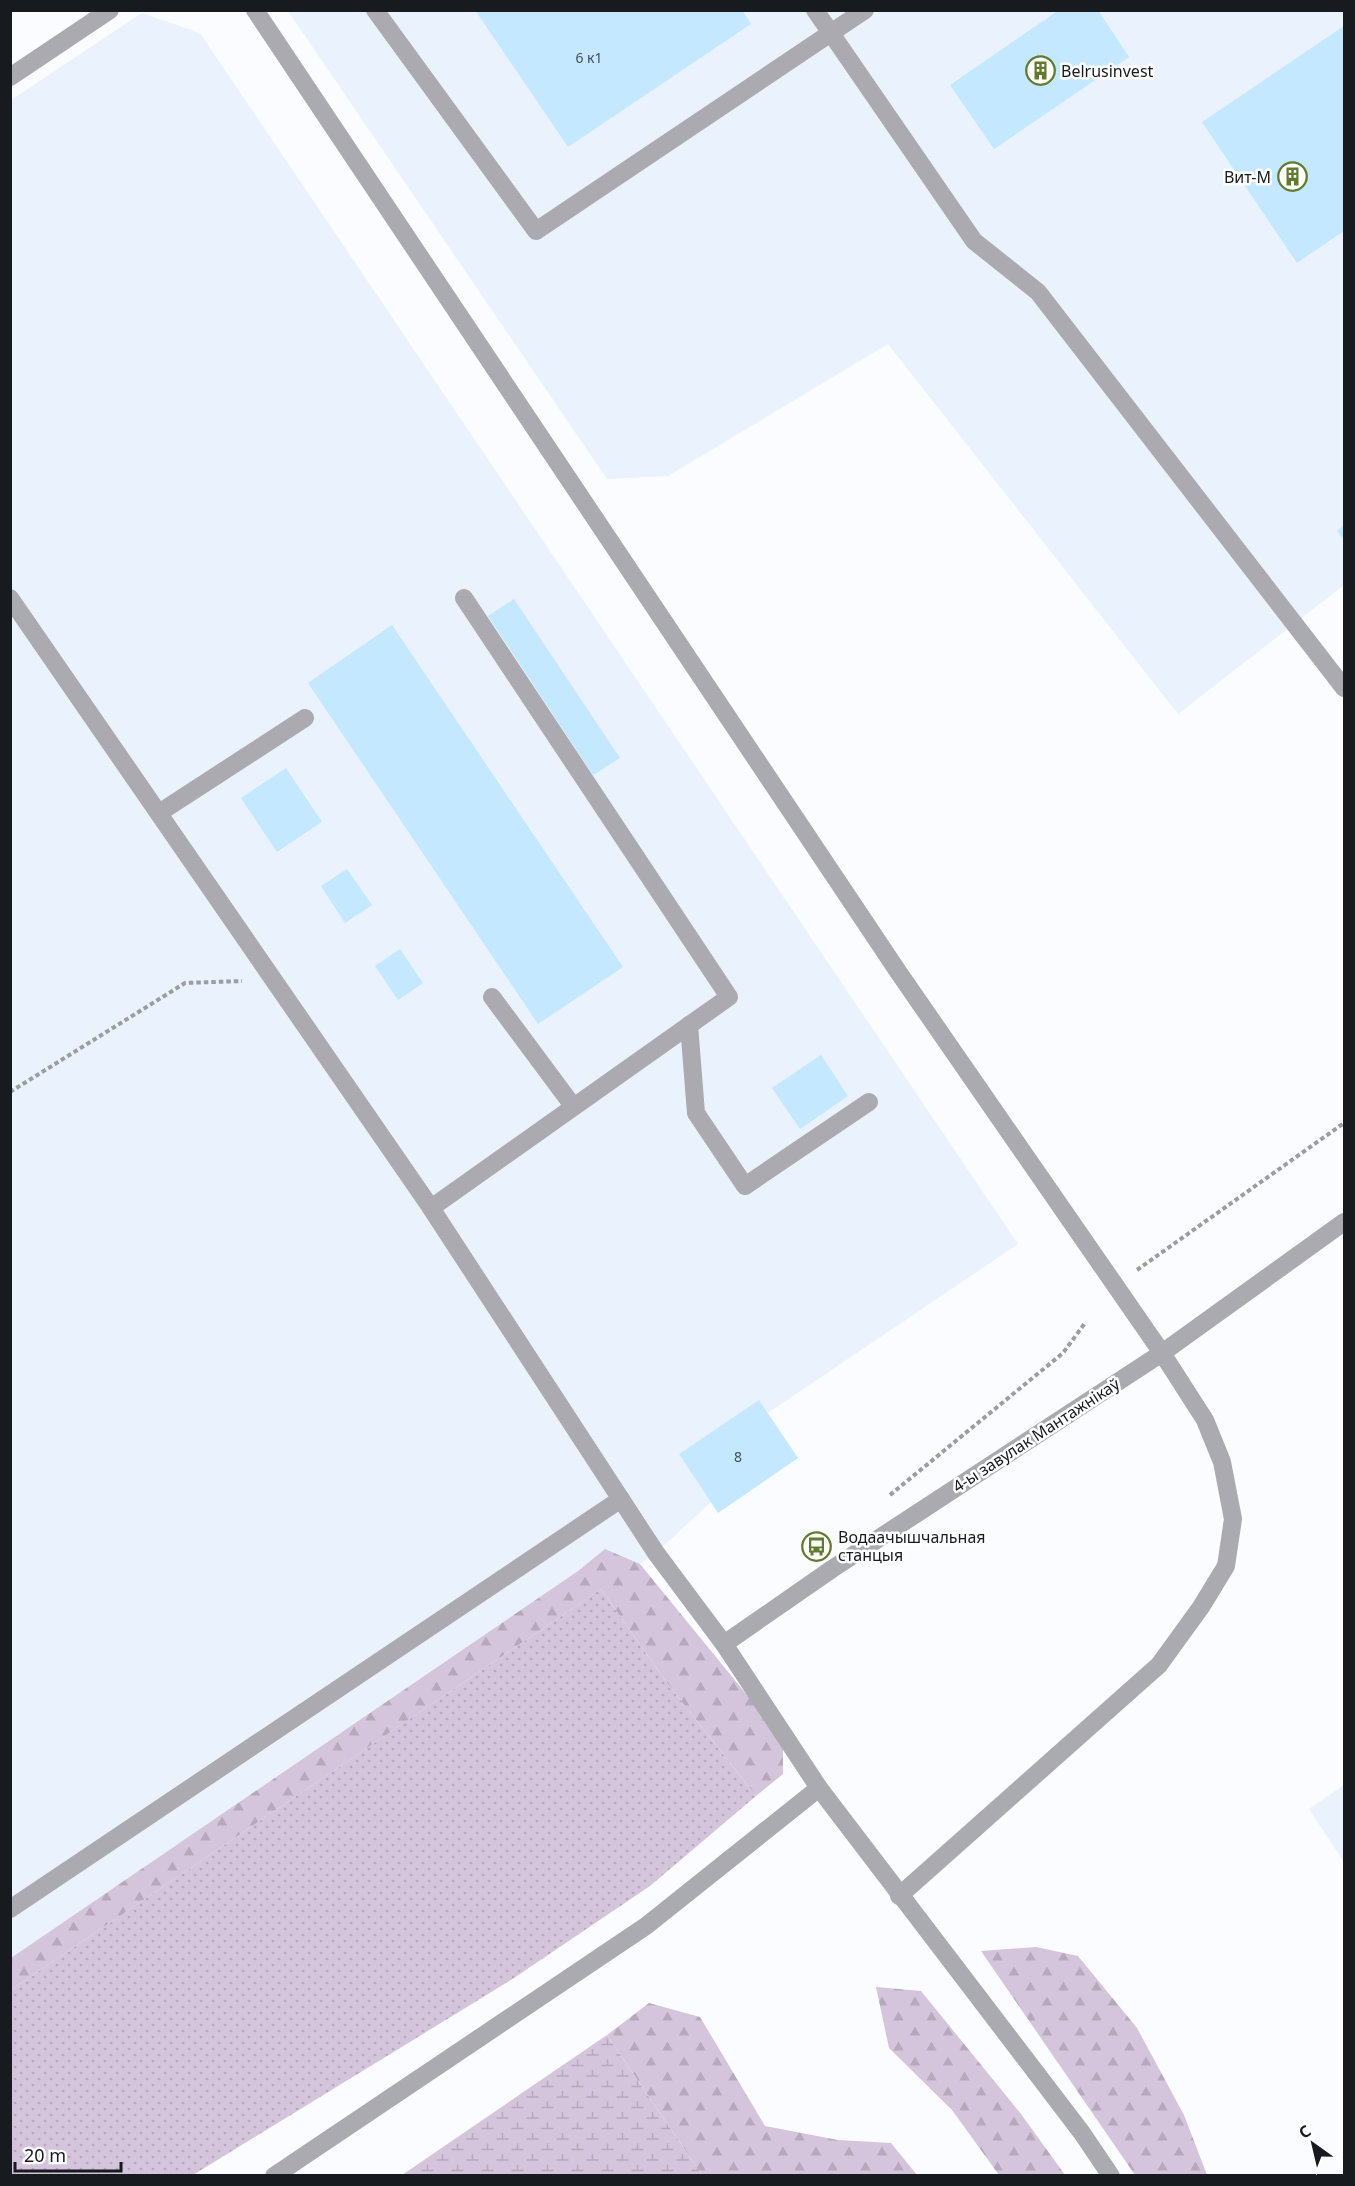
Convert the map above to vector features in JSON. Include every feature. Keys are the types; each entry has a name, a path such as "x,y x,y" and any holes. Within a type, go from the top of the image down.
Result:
{"street":[{"path":"10,76 110,10"},
{"path":"255,10 899,973 1162,1353 1205,1420 1222,1462 1233,1519 1226,1566 1202,1607 1159,1665 899,1896"},
{"path":"375,10 536,231 865,10"},
{"path":"815,10 974,241 1038,292 1344,688"},
{"path":"10,598 431,1208 656,1553 724,1644 819,1788 899,1896 1082,2133 1111,2175"},
{"path":"431,1208 729,997 464,598"},
{"path":"159,813 305,718"},
{"path":"492,997 573,1106"},
{"path":"689,1024 696,1113 745,1186 869,1102"},
{"name":"4-ы завулак Мантажнікаў","path":"724,1644 832,1569 1162,1353 1344,1222"},
{"path":"10,1909 621,1499"},
{"path":"274,2175 646,1926 819,1788"}],"path":[{"path":"10,1092 185,983 276,981"},
{"path":"1127,1276 1344,1123"},
{"path":"889,1496 1063,1353 1085,1323"}],"shaded area":[{"path":"288,11 1344,11 1344,585 1178,714 888,344 668,476 607,479"},
{"path":"142,13 200,33 1018,1244 768,1413 759,1400 679,1454 711,1502 656,1553 11,1990 11,100"},
{"path":"1344,1785 1344,1862 1309,1809"}],"green space":[{"path":"605,1549 640,1564 783,1739 783,1774 756,1796 664,1679 601,1589 11,1990 11,1958 578,1571"},
{"path":"601,1589 664,1679 756,1796 650,1886 511,1980 193,2175 11,2176 11,1990"},
{"path":"1036,1947 1078,1956 1137,2028 1184,2115 1207,2175 1135,2175 981,1951"},
{"path":"876,1987 921,1991 1021,2114 1065,2175 999,2175 952,2110 889,2048"},
{"path":"649,2003 700,2017 765,2126 838,2140 891,2143 917,2175 702,2175 607,2035"},
{"path":"607,2035 702,2175 402,2175"}],"building":[{"path":"475,10 742,10 751,24 568,147"},
{"name":"Belrusinvest","path":"1059,10 1098,10 1129,57 994,149 950,85"},
{"name":"Вит-М","path":"1344,26 1344,231 1297,263 1202,122"},
{"path":"1344,525 1344,540 1337,531"},
{"path":"514,599 620,758 593,775 488,616"},
{"path":"392,625 623,967 538,1024 308,683"},
{"path":"286,768 322,822 277,852 241,798"},
{"path":"347,869 372,905 345,923 321,886"},
{"path":"400,949 423,983 398,1000 375,966"},
{"path":"821,1055 848,1096 800,1129 772,1088"},
{"path":"759,1400 798,1458 718,1513 679,1454"}],"place":[{"name":"Belrusinvest","path":"1040,71"},
{"name":"Вит-М","path":"1292,177"},
{"name":"Водаачышчальная станцыя","path":"817,1546"}]}
